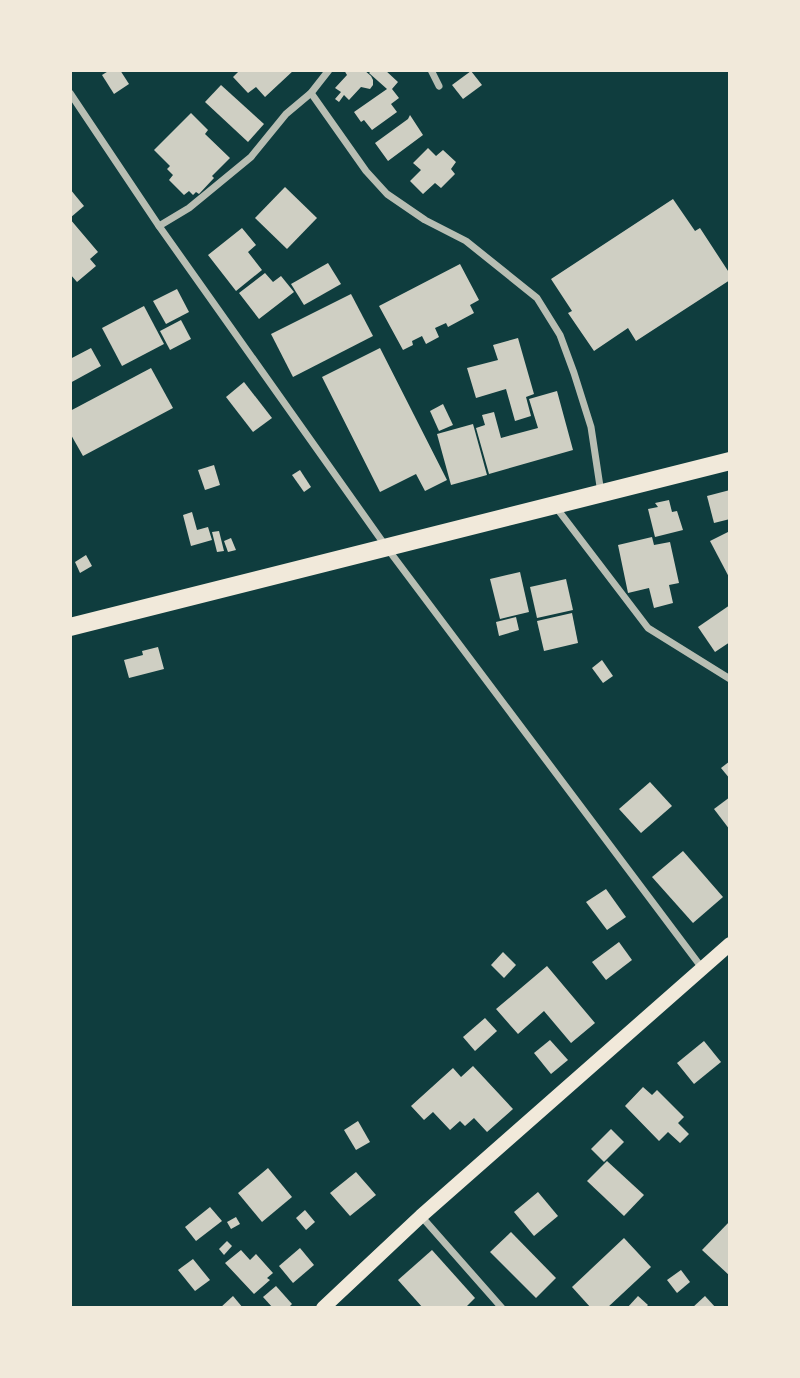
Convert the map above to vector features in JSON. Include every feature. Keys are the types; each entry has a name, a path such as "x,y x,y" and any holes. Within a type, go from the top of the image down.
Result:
{"main road":[{"path":"70,627 730,461"},
{"path":"323,1308 421,1216 730,944"}],"street":[{"path":"159,226 189,208 251,157 286,114 311,93 329,70"},
{"path":"430,70 439,86"},
{"path":"70,93 159,226 387,548 703,968"},
{"path":"311,93 366,171 387,194 425,220 466,241 537,298 560,335 575,373 591,427 602,494"},
{"path":"555,506 648,628 730,679"},
{"path":"421,1216 502,1308"}],"building":[{"path":"110,70 120,70 129,84 114,94 102,75"},
{"path":"240,70 294,70 265,97 256,87 248,93 233,77"},
{"path":"344,70 364,70 371,76 373,85 370,89 361,87 349,100 344,95 339,102 335,99 341,92 335,88 347,75"},
{"path":"372,70 385,70 398,82 392,89 399,98 391,104 397,112 372,130 364,120 361,122 354,112 387,89 369,73"},
{"path":"471,71 482,85 463,99 452,85"},
{"path":"221,85 264,124 248,142 205,102"},
{"path":"191,113 208,130 205,134 230,158 199,194 196,192 193,195 189,191 184,195 169,180 173,175 167,169 170,166 154,150"},
{"path":"410,115 423,135 388,161 375,143"},
{"path":"428,148 436,156 443,150 456,162 451,169 455,174 441,188 435,183 423,194 410,181 421,170 413,163"},
{"path":"285,187 317,218 287,249 255,218"},
{"path":"70,189 84,206 70,218"},
{"path":"673,199 695,231 700,228 730,274 730,280 636,341 628,328 594,351 568,313 572,311 551,279"},
{"path":"70,219 98,252 90,259 96,266 77,282 70,274"},
{"path":"242,228 256,245 248,252 262,270 236,291 208,255"},
{"path":"328,263 341,284 304,305 291,284"},
{"path":"460,264 479,300 470,305 474,313 448,327 446,323 435,328 439,337 426,344 422,336 403,350 379,306"},
{"path":"265,273 273,282 281,276 294,292 259,319 239,293"},
{"path":"177,289 189,312 166,324 153,301"},
{"path":"351,294 373,336 293,377 271,334"},
{"path":"144,306 164,344 122,366 102,328"},
{"path":"181,320 191,339 170,350 160,331"},
{"path":"518,338 534,394 526,397 531,416 515,421 506,389 476,398 467,368 498,360 493,345"},
{"path":"91,348 101,366 70,383 70,359"},
{"path":"380,348 447,480 425,491 416,474 380,492 322,377"},
{"path":"151,368 173,408 83,456 70,433 70,411"},
{"path":"244,382 272,418 253,432 226,397"},
{"path":"557,391 573,450 489,474 476,428 485,425 482,415 494,412 501,438 538,428 529,399"},
{"path":"443,404 453,425 439,431 430,411"},
{"path":"473,424 487,475 451,485 437,434"},
{"path":"214,465 220,485 205,490 198,470"},
{"path":"300,470 311,487 304,492 292,475"},
{"path":"730,490 730,519 714,523 707,496"},
{"path":"669,500 672,512 677,511 683,530 655,537 648,509 658,507 655,503"},
{"path":"192,512 197,530 208,527 212,540 191,546 183,515"},
{"path":"219,531 224,551 217,552 212,532"},
{"path":"730,531 730,579 710,541"},
{"path":"652,537 654,545 670,542 679,583 669,585 673,603 654,608 649,588 628,593 618,545"},
{"path":"231,538 236,550 228,552 224,541"},
{"path":"86,555 92,566 80,573 75,562"},
{"path":"520,572 529,612 500,619 490,579"},
{"path":"566,579 573,610 537,618 530,587"},
{"path":"730,605 730,642 715,652 698,627"},
{"path":"572,613 578,643 544,651 537,621"},
{"path":"516,617 519,630 499,636 496,622"},
{"path":"158,647 164,669 129,678 124,660 143,655 142,651"},
{"path":"602,660 613,676 603,683 592,668"},
{"path":"730,761 730,779 721,768"},
{"path":"650,782 672,806 641,833 619,809"},
{"path":"730,797 730,830 714,809"},
{"path":"683,851 723,897 693,923 652,877"},
{"path":"606,889 626,917 607,930 586,902"},
{"path":"619,942 632,960 606,980 592,962"},
{"path":"503,952 516,965 504,978 491,965"},
{"path":"547,966 595,1023 571,1043 544,1011 518,1034 496,1009"},
{"path":"485,1018 497,1031 475,1051 463,1037"},
{"path":"550,1040 568,1060 551,1074 534,1053"},
{"path":"704,1041 721,1062 694,1084 677,1063"},
{"path":"473,1066 513,1109 487,1132 474,1118 465,1126 460,1121 450,1130 433,1112 424,1120 411,1106 453,1068 461,1077"},
{"path":"643,1087 652,1095 657,1090 684,1117 678,1123 689,1134 680,1143 668,1132 659,1141 625,1106"},
{"path":"358,1121 370,1142 356,1150 344,1130"},
{"path":"611,1129 624,1142 604,1162 591,1149"},
{"path":"607,1161 644,1195 624,1216 587,1181"},
{"path":"268,1168 292,1197 262,1222 238,1193"},
{"path":"356,1172 376,1195 350,1216 330,1193"},
{"path":"538,1192 558,1216 534,1236 514,1212"},
{"path":"210,1207 222,1221 196,1241 185,1227"},
{"path":"305,1210 315,1222 306,1230 296,1218"},
{"path":"236,1217 240,1224 231,1229 227,1222"},
{"path":"730,1221 730,1276 702,1250"},
{"path":"511,1232 556,1278 536,1298 490,1252"},
{"path":"624,1238 651,1267 607,1308 591,1308 572,1287"},
{"path":"227,1241 232,1246 224,1255 219,1249"},
{"path":"300,1248 314,1265 293,1283 279,1266"},
{"path":"241,1250 250,1260 256,1254 273,1273 267,1278 270,1280 254,1294 225,1263"},
{"path":"432,1250 475,1298 465,1308 423,1308 398,1280"},
{"path":"193,1259 210,1280 195,1291 178,1270"},
{"path":"681,1270 690,1282 677,1293 667,1280"},
{"path":"276,1286 292,1304 288,1308 273,1308 263,1297"},
{"path":"233,1296 243,1308 220,1308"},
{"path":"638,1296 648,1305 645,1308 627,1308"},
{"path":"705,1296 716,1308 692,1308"}]}
